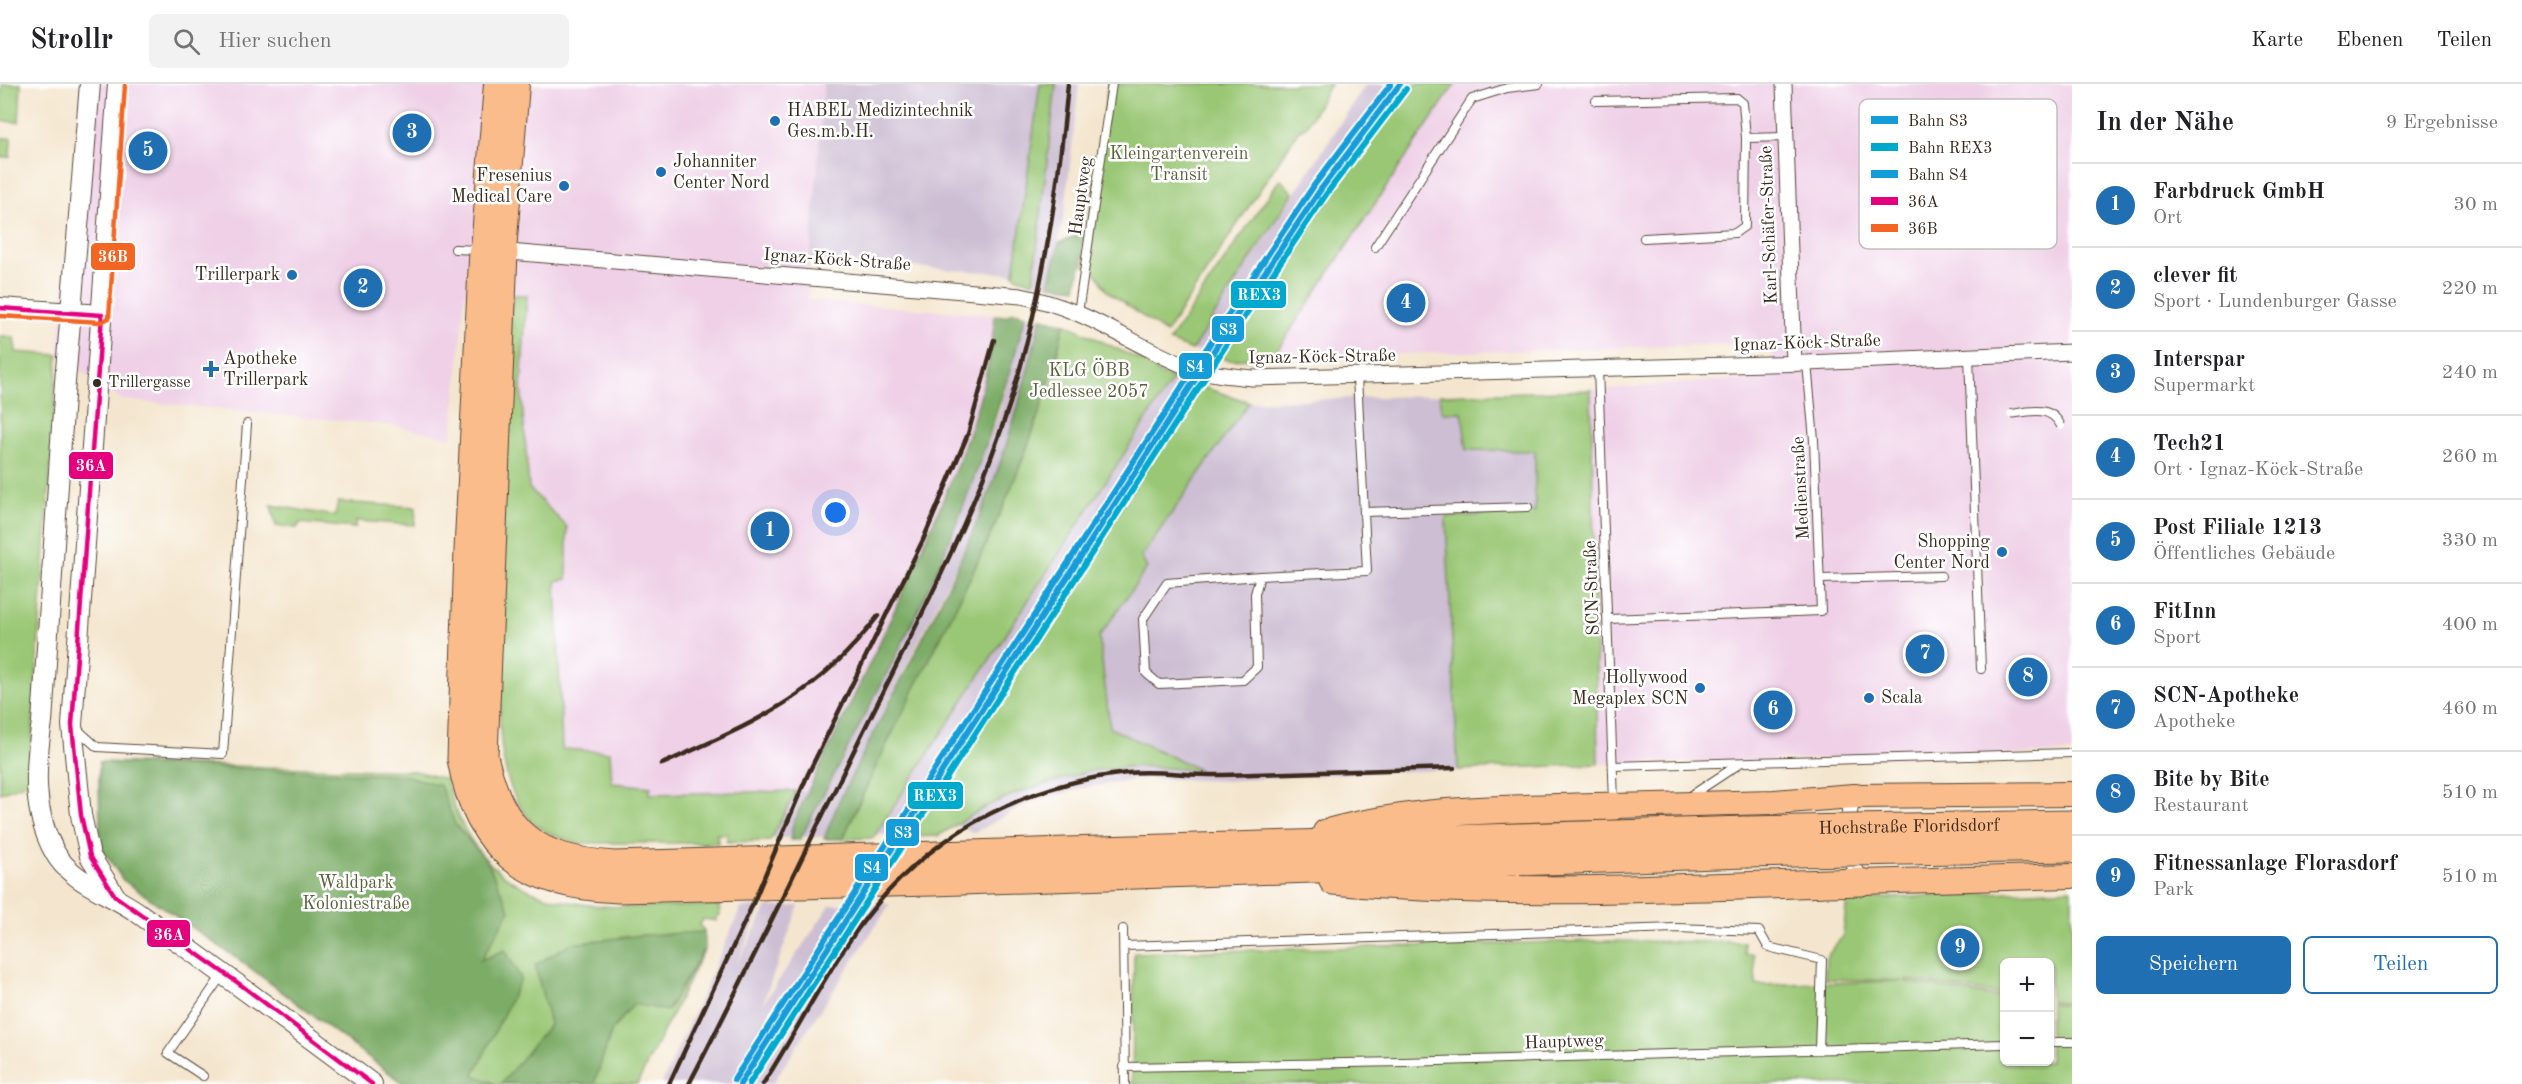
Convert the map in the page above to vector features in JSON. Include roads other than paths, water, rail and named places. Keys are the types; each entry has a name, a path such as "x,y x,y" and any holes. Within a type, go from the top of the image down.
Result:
{"highway":[{"path":"493,251 467,561 461,759 466,791 479,820 499,847 525,867 555,882 586,888 618,889 944,881 1274,857 1745,842"},
{"path":"1274,857 1347,827 1404,817 1464,811 1614,806"},
{"name":"Hochstraße Floridsdorf","path":"1745,842 2072,824"},
{"name":"Hochstraße Floridsdorf","path":"1745,842 2072,848"},
{"path":"1274,857 1332,881 1461,890 1524,891 1861,882"}],"main road":[{"path":"493,251 496,84"},
{"path":"493,251 517,84"},
{"path":"1614,806 1854,796 2072,794"},
{"path":"1861,882 2072,876"}],"street":[{"path":"90,84 42,723 35,762 41,821 55,853 78,880 115,896 372,1084"},
{"path":"115,896 90,856 81,815 72,725 118,84"},
{"name":"Karl-Schäfer-Straße","path":"1784,84 1785,137 1801,364"},
{"name":"Ignaz-Köck-Straße","path":"493,251 989,292 1053,302 1187,366 1220,375 1275,379 1801,364 1969,354 2072,352"},
{"path":"0,308 102,315"},
{"path":"1854,796 1849,809 1853,867 1861,882"}],"lane":[{"name":"Hauptweg","path":"1078,313 1112,84"},
{"path":"1375,247 1472,99 1507,88 1539,84"},
{"path":"1596,101 1737,98 1743,103 1746,138 1745,226 1735,233 1644,238"},
{"path":"1746,138 1785,137"},
{"path":"455,249 493,251"},
{"path":"1969,354 1981,669"},
{"name":"Medienstraße","path":"1608,619 1821,610 1821,579 1801,364"},
{"name":"SCN-Straße","path":"1598,369 1614,806"},
{"path":"1260,576 1255,594 1257,667 1243,680 1159,684 1146,673 1143,619 1167,583 1260,576 1367,571 1357,377"},
{"path":"2011,414 2048,411 2057,417 2061,426"},
{"path":"72,725 97,747 223,754 247,424"},
{"path":"1364,512 1528,507"},
{"path":"1821,579 1941,576"},
{"path":"1612,766 2072,753"},
{"path":"1678,804 1740,764"},
{"path":"1124,946 1676,928 1759,932 1768,946 1822,960 1819,1050"},
{"path":"1123,929 1125,1084"},
{"path":"203,1076 168,1053 223,973"},
{"path":"2054,1042 2072,1042"},
{"name":"Hauptweg","path":"1124,1067 2000,1044"}],"railway":[{"path":"689,1084 923,612 961,530 995,446 1021,364 1040,285 1054,205 1068,84"},
{"path":"669,1084 751,908 808,774 923,540 968,434 994,340"},
{"path":"662,764 754,721 807,688 855,644 878,616"},
{"path":"763,1084 831,969 877,904 929,853 958,832 989,814 1056,787 1091,778 1127,773 1223,775 1454,768"}],"rail line":[{"name":"S4","path":"734,1080 1247,286 1315,184 1391,84"},
{"name":"S3","path":"740,1084 1253,290 1321,189 1400,84"},
{"name":"REX3","path":"749,1084 1259,294 1327,193 1406,89"}],"place":[{"name":"HABEL Medizintechnik Ges.m.b.H.","path":"775,121"},
{"name":"Interspar","path":"412,133"},
{"name":"Post Filiale 1213","path":"148,151"},
{"name":"Johanniter Center Nord","path":"661,172"},
{"name":"Fresenius Medical Care","path":"564,186"},
{"name":"Trillerpark","path":"292,275"},
{"name":"clever fit","path":"363,288"},
{"name":"Tech21","path":"1406,303"},
{"name":"Apotheke Trillerpark","path":"211,369"},
{"name":"Trillergasse","path":"97,383"},
{"name":"Farbdruck GmbH","path":"770,531"},
{"name":"Shopping Center Nord","path":"2002,552"},
{"name":"SCN-Apotheke","path":"1925,654"},
{"name":"Bite by Bite","path":"2028,677"},
{"name":"Hollywood Megaplex SCN","path":"1700,688"},
{"name":"Scala","path":"1869,698"},
{"name":"FitInn","path":"1773,710"},
{"name":"Fitnessanlage Florasdorf","path":"1960,948"}],"park label":[{"name":"Kleingartenverein Transit","path":"1179,164"},
{"name":"KLG ÖBB Jedlessee 2057","path":"1089,381"},
{"name":"Waldpark Koloniestraße","path":"356,893"}]}
